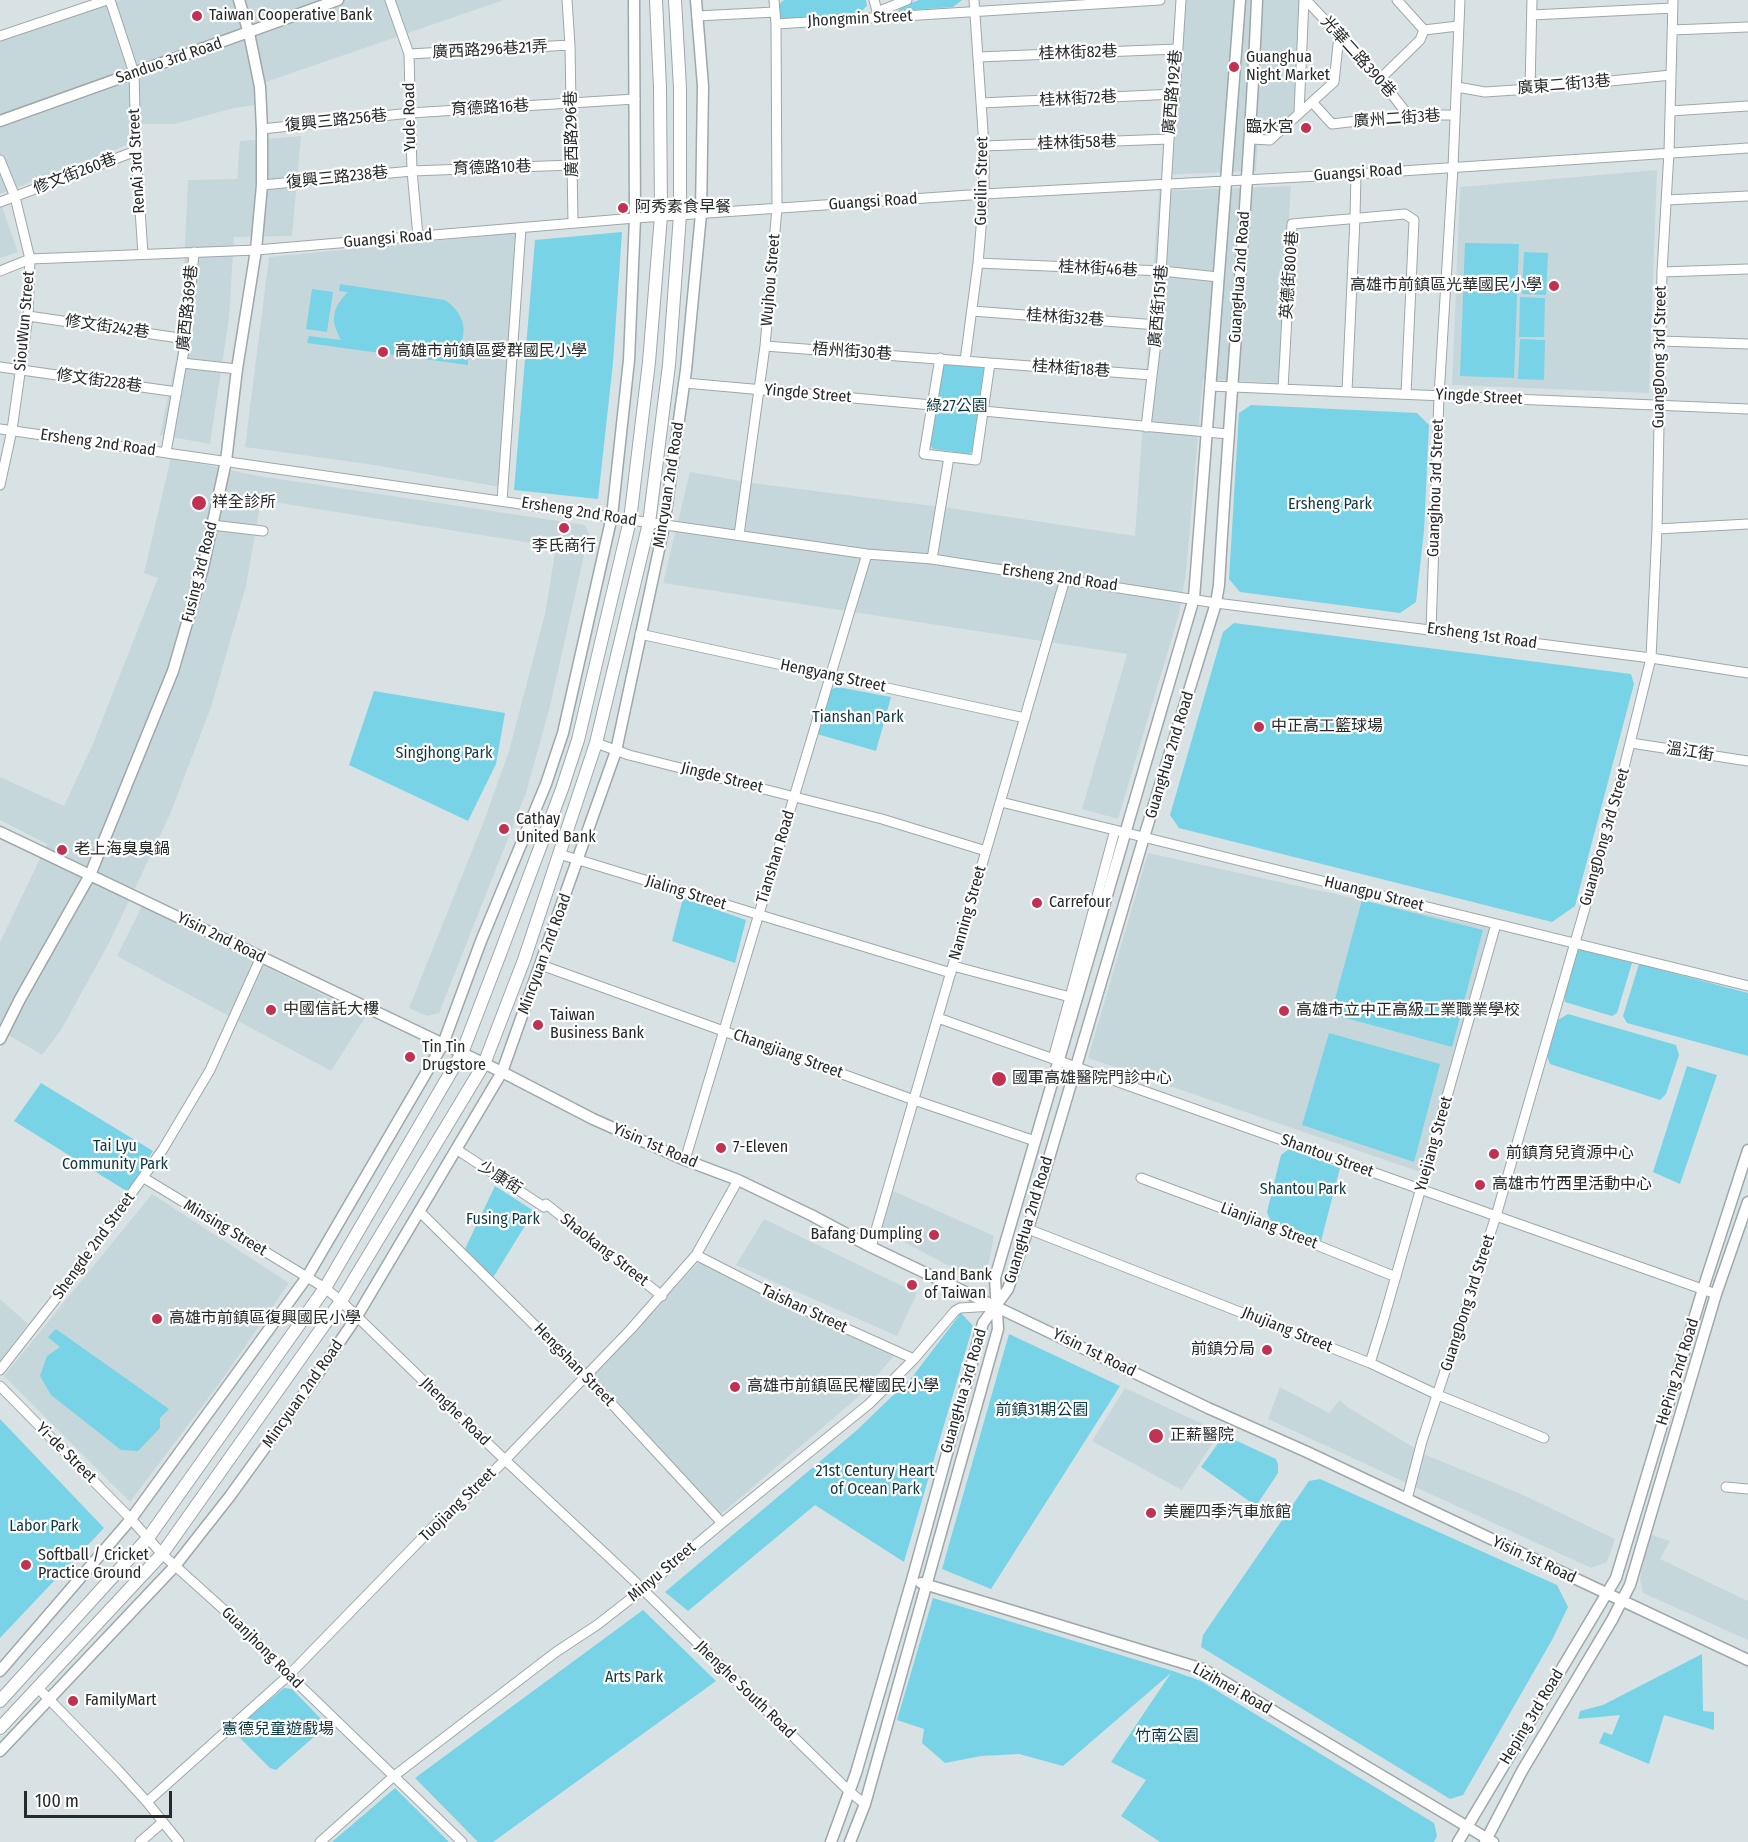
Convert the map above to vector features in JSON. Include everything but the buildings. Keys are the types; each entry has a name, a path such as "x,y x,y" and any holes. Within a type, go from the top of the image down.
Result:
{"main road":[{"name":"Mincyuan 2nd Road","path":"0,1701 148,1538 325,1288 462,1053 558,800 578,740 630,519 649,362 660,216 660,88 656,0"},
{"name":"Mincyuan 2nd Road","path":"0,1728 162,1554 341,1301 484,1064 524,960 596,743 649,523 669,365 680,215 680,88 675,0"}],"street":[{"path":"0,36 108,0"},
{"name":"RenAi 3rd Street","path":"108,0 134,73 136,151 143,254"},
{"name":"Fusing 3rd Road","path":"0,1039 90,875 173,671 213,525 226,460 237,369 256,250 262,185 260,87 249,33 238,0"},
{"name":"Sanduo 3rd Road","path":"0,121 338,0"},
{"name":"Yude Road","path":"390,0 409,54 412,171 418,236"},
{"name":"廣西路296巷","path":"567,0 573,223"},
{"path":"0,1671 131,1519 307,1277 443,1044 481,941 546,783 563,734 612,516 629,360 635,218 634,0"},
{"name":"Mincyuan 2nd Road","path":"0,1751 175,1566 230,1496 356,1318 502,1072 616,751 664,526 684,383 701,214 703,86 696,0"},
{"name":"Wujhou Street","path":"739,535 765,346 777,208 774,0"},
{"path":"874,0 878,15 907,0"},
{"name":"Gueilin Street","path":"965,361 978,263 984,194 984,146 974,0"},
{"name":"Jhongmin Street","path":"776,24 878,15 975,12 1040,4 1160,0"},
{"name":"廣西路192巷","path":"1167,184 1181,0"},
{"name":"GuangHua 2nd Road","path":"997,1306 995,1278 1035,1141 1055,1060 1094,939 1120,831 1194,598 1240,0"},
{"name":"GuangHua 2nd Road","path":"997,1306 1008,1289 1028,1229 1216,603 1251,139 1257,0"},
{"path":"1299,113 1305,0"},
{"name":"光華二路390巷","path":"1305,0 1380,79 1408,115"},
{"path":"1397,0 1424,30"},
{"name":"Guangjhou 3rd Street","path":"1431,630 1439,396 1454,167 1460,0"},
{"path":"1530,89 1532,0"},
{"path":"1532,15 1673,4"},
{"name":"GuangDong 3rd Street","path":"1407,1499 1422,1442 1496,1216 1631,743 1651,658 1657,529 1662,272 1669,152 1673,4"},
{"path":"697,16 775,12"},
{"path":"1424,30 1458,26"},
{"path":"1672,30 1748,27"},
{"path":"1380,79 1420,40 1424,30"},
{"path":"1251,139 1270,140 1334,82 1339,36"},
{"name":"廣西路296巷21弄","path":"409,54 570,45"},
{"name":"桂林街82巷","path":"978,57 1177,50"},
{"name":"廣東二街13巷","path":"1457,87 1485,92 1671,75"},
{"name":"桂林街72巷","path":"981,103 1174,94"},
{"name":"育德路16巷","path":"410,113 635,99"},
{"name":"廣州二街3巷","path":"1312,102 1332,124 1408,115 1455,115"},
{"path":"1670,111 1748,106"},
{"name":"復興三路256巷","path":"262,129 410,113"},
{"name":"桂林街58巷","path":"984,146 1169,139"},
{"name":"Guangsi Road","path":"0,271 30,259 256,250 777,208 1748,148"},
{"name":"修文街260巷","path":"0,202 136,151"},
{"name":"SiouWun Street","path":"0,160 15,197 30,259 28,316 21,370 12,430 0,485"},
{"name":"育德路10巷","path":"412,171 572,165"},
{"name":"復興三路238巷","path":"262,185 412,171"},
{"path":"1347,391 1356,174"},
{"name":"廣西街151巷","path":"1146,428 1158,325 1167,184"},
{"path":"1666,200 1748,196"},
{"path":"1355,218 1405,214 1414,220 1406,394"},
{"name":"英德街800巷","path":"1283,389 1292,224 1355,218"},
{"path":"502,501 521,228"},
{"name":"廣西路369巷","path":"166,453 186,339 194,252"},
{"name":"桂林街46巷","path":"978,263 1218,277"},
{"path":"1662,272 1748,269"},
{"name":"桂林街32巷","path":"972,311 1158,325"},
{"name":"修文街242巷","path":"28,316 186,339"},
{"path":"1660,342 1748,344"},
{"name":"梧州街30巷","path":"765,346 940,358"},
{"path":"940,358 965,361 990,363 976,460 924,454 940,358"},
{"path":"182,363 237,369"},
{"name":"桂林街18巷","path":"990,363 1152,375"},
{"name":"修文街228巷","path":"0,367 177,392"},
{"name":"Yingde Street","path":"684,383 932,405"},
{"name":"Yingde Street","path":"1210,386 1748,409"},
{"path":"983,411 1228,434"},
{"name":"Ersheng 2nd Road","path":"0,429 612,516 664,526 867,554 932,559 1216,603"},
{"path":"932,559 949,457"},
{"path":"1657,529 1748,524"},
{"path":"213,525 263,531"},
{"name":"Tianshan Road","path":"685,1160 867,554"},
{"name":"Nanning Street","path":"871,1247 1065,579"},
{"name":"Ersheng 1st Road","path":"1216,603 1651,658 1748,673"},
{"name":"Hengyang Street","path":"640,634 1025,718"},
{"name":"Jingde Street","path":"596,743 616,751 882,819 986,850"},
{"name":"溫江街","path":"1631,743 1748,761"},
{"name":"Huangpu Street","path":"1000,802 1748,987"},
{"path":"1055,1060 1070,997 1120,831"},
{"name":"Yisin 2nd Road","path":"0,832 443,1044"},
{"name":"Jialing Street","path":"559,854 759,915 952,970 1070,997"},
{"name":"Yuejiang Street","path":"1370,1363 1496,924"},
{"path":"1094,939 1112,944"},
{"name":"Shengde 2nd Street","path":"0,1370 68,1283 163,1149 210,1070 261,957"},
{"name":"Changjiang Street","path":"541,965 914,1100 1035,1141"},
{"name":"Shantou Street","path":"938,1018 1716,1294"},
{"name":"Yisin 1st Road","path":"443,1044 593,1119 685,1160 738,1180 871,1247 1208,1408 1307,1452 1748,1660"},
{"name":"少康街","path":"456,1149 545,1206"},
{"name":"HePing 2nd Road","path":"1607,1593 1616,1578 1703,1289 1748,1150"},
{"name":"Minsing Street","path":"144,1178 307,1277"},
{"name":"Lianjiang Street","path":"1141,1178 1262,1223 1396,1277"},
{"name":"Tuojiang Street","path":"147,1802 289,1675 436,1524 468,1497 586,1376 662,1296 696,1255 738,1180"},
{"name":"HePing 2nd Road","path":"1623,1600 1630,1585 1716,1294 1748,1202"},
{"name":"Shaokang Street","path":"545,1206 662,1296"},
{"name":"Hengshan Street","path":"420,1212 586,1376 722,1523"},
{"name":"Jhujiang Street","path":"1028,1229 1370,1363 1438,1395 1544,1438"},
{"name":"Taishan Street","path":"696,1255 794,1305 914,1359"},
{"name":"Jhenghe Road","path":"307,1277 341,1301 356,1318 627,1574"},
{"name":"Minyu Street","path":"320,1842 394,1776 556,1652 597,1625 642,1590 869,1404 960,1308 997,1306"},
{"name":"GuangHua 3rd Road","path":"831,1842 850,1792 912,1580 982,1323 997,1306"},
{"name":"GuangHua 3rd Road","path":"850,1842 865,1804 998,1329 997,1306"},
{"name":"Yi-de Street","path":"0,1386 131,1519"},
{"path":"1726,1487 1748,1489"},
{"name":"Guanjhong Road","path":"131,1519 162,1554 232,1617 462,1842"},
{"name":"Jhenghe South Road","path":"627,1574 865,1804"},
{"name":"Lizihnei Road","path":"912,1580 1203,1669 1488,1841"},
{"name":"Heping 3rd Road","path":"1458,1842 1607,1593"},
{"name":"Heping 3rd Road","path":"1488,1841 1522,1771 1623,1600"},
{"path":"38,1688 117,1769 179,1842"},
{"path":"140,1842 163,1822"}],"shaded area":[{"path":"121,0 504,0 257,85 256,105 234,108 175,124 141,124 140,138 0,194 0,40"},
{"name":"Guanghua Night Market","path":"1176,0 1301,0 1297,113 1269,139 1258,137 1256,171 1161,175"},
{"path":"301,136 292,236 234,237 229,318 210,444 160,435 178,349 188,180 237,179 240,141"},
{"name":"高雄市前鎮區光華國民小學","path":"1657,170 1649,393 1452,385 1460,187"},
{"path":"1291,186 1278,383 1203,379 1186,573 1179,614 1118,819 1082,809 1127,654 663,583 690,472 752,483 949,508 1135,536 1159,191"},
{"path":"0,201 18,252 0,258"},
{"name":"高雄市前鎮區愛群國民小學","path":"517,233 500,487 374,465 245,447 269,257"},
{"path":"171,457 253,475 585,525 590,536 550,706 526,793 439,1013 427,1016 409,1008 484,821 509,751 545,614 556,547 261,500 246,586 211,707 171,812 109,943 61,1030 42,1055 0,1030 0,942 47,844 0,820 0,777 64,806 92,746 158,578 144,573"},
{"name":"高雄市立中正高級工業職業學校","path":"1148,853 1490,928 1423,1173 1088,1058"},
{"path":"142,906 366,1016 331,1071 117,956"},
{"path":"891,1190 994,1236 987,1272 972,1278 881,1230"},
{"name":"高雄市前鎮區復興國民小學","path":"152,1194 289,1283 219,1384 130,1502 4,1376"},
{"path":"764,1219 917,1293 897,1336 736,1265"},
{"name":"高雄市前鎮區民權國民小學","path":"699,1262 894,1356 857,1398 720,1515 593,1376"},
{"path":"0,1299 28,1324 0,1361"},
{"path":"1280,1387 1329,1413 1340,1400 1346,1406 1426,1455 1521,1494 1615,1539 1607,1562 1591,1568 1268,1419"},
{"name":"正薪醫院","path":"1125,1388 1220,1432 1182,1490 1092,1441"},
{"path":"1649,1534 1670,1541 1660,1559 1748,1601 1748,1640 1643,1593 1640,1579"}],"green space":[{"path":"785,0 866,0 867,6 857,15 781,19 778,17 779,7"},
{"path":"919,0 962,0 953,7 899,11 899,8"},
{"path":"622,232 613,363 598,499 514,490 535,240"},
{"path":"1465,243 1519,244 1514,378 1460,376"},
{"path":"1524,252 1548,253 1546,295 1522,294"},
{"path":"340,284 445,300 458,312 464,327 461,342 449,356 468,359 468,365 307,343 309,336 341,340 335,326 334,314 348,292 339,291"},
{"path":"312,289 333,292 327,332 306,329"},
{"path":"1520,297 1545,298 1544,337 1519,337"},
{"path":"1520,339 1545,340 1544,380 1518,379"},
{"name":"綠27公園","path":"945,363 982,366 985,369 974,450 969,454 933,449 930,445 940,366"},
{"name":"Ersheng Park","path":"1251,405 1417,413 1429,425 1424,531 1416,602 1400,613 1240,592 1229,579 1239,413"},
{"path":"1234,623 1631,674 1634,684 1575,906 1552,922 1179,828 1170,815 1223,632"},
{"name":"Tianshan Park","path":"838,687 891,697 876,751 817,734 829,690"},
{"name":"Singjhong Park","path":"374,691 505,713 496,764 468,821 349,765"},
{"path":"683,898 746,920 735,963 672,941"},
{"path":"1362,900 1483,930 1452,1047 1331,1014"},
{"path":"1580,949 1632,963 1617,1013 1612,1016 1565,1002 1564,995 1577,952"},
{"path":"1639,964 1748,993 1748,1056 1627,1023 1623,1016"},
{"path":"1568,1014 1676,1045 1679,1055 1666,1094 1660,1100 1550,1064 1547,1056 1558,1020"},
{"path":"1329,1033 1440,1064 1414,1162 1302,1125"},
{"path":"1687,1066 1717,1075 1680,1184 1653,1172"},
{"name":"Tai Lyu Community Park","path":"41,1083 153,1151 128,1192 14,1121"},
{"name":"Shantou Park","path":"1289,1149 1340,1168 1321,1241 1271,1223 1267,1212 1281,1155"},
{"name":"Fusing Park","path":"495,1186 534,1211 491,1281 463,1253"},
{"name":"21st Century Heart of Ocean Park","path":"961,1313 973,1326 904,1562 815,1505 688,1611 665,1592 856,1431 913,1376"},
{"path":"56,1329 169,1409 160,1418 160,1428 138,1451 121,1450 51,1395 40,1376 47,1356 60,1347 48,1337"},
{"name":"前鎮31期公園","path":"1009,1334 1120,1386 991,1589 942,1569"},
{"name":"Labor Park","path":"0,1419 104,1528 0,1638"},
{"path":"1224,1435 1276,1459 1278,1473 1256,1506 1201,1467"},
{"path":"1320,1479 1557,1585 1568,1607 1552,1640 1463,1795 1450,1799 1201,1647 1203,1635 1309,1481"},
{"name":"竹南公園","path":"933,1598 1201,1681 1434,1823 1437,1836 1434,1842 1160,1842 1121,1816 1146,1780 1111,1762 1171,1673 1063,1766 1019,1754 981,1756 945,1763 922,1743 924,1729 897,1720"},
{"name":"Arts Park","path":"643,1610 716,1681 493,1842 478,1842 415,1778"},
{"path":"1702,1654 1703,1711 1714,1712 1714,1730 1664,1715 1649,1764 1599,1743 1604,1732 1612,1735 1620,1715 1578,1719 1580,1711 1603,1705"},
{"name":"憲德兒童遊戲場","path":"284,1688 292,1689 323,1721 323,1729 276,1770 270,1768 237,1735 235,1729"},
{"path":"395,1788 449,1842 332,1842"}],"place":[{"name":"Taiwan Cooperative Bank","path":"197,16"},
{"name":"Guanghua Night Market","path":"1234,67"},
{"name":"臨水宮","path":"1306,128"},
{"name":"阿秀素食早餐","path":"623,208"},
{"name":"高雄市前鎮區光華國民小學","path":"1554,286"},
{"name":"高雄市前鎮區愛群國民小學","path":"383,352"},
{"name":"祥全診所","path":"199,503"},
{"name":"李氏商行","path":"564,528"},
{"name":"中正高工籃球場","path":"1259,727"},
{"name":"Cathay United Bank","path":"504,829"},
{"name":"老上海臭臭鍋","path":"62,850"},
{"name":"Carrefour","path":"1037,903"},
{"name":"中國信託大樓","path":"271,1010"},
{"name":"高雄市立中正高級工業職業學校","path":"1284,1011"},
{"name":"Taiwan Business Bank","path":"538,1025"},
{"name":"Tin Tin Drugstore","path":"410,1057"},
{"name":"國軍高雄醫院門診中心","path":"999,1079"},
{"name":"7-Eleven","path":"721,1148"},
{"name":"前鎮育兒資源中心","path":"1494,1154"},
{"name":"高雄市竹西里活動中心","path":"1480,1185"},
{"name":"Bafang Dumpling","path":"934,1235"},
{"name":"Land Bank of Taiwan","path":"912,1285"},
{"name":"高雄市前鎮區復興國民小學","path":"157,1319"},
{"name":"前鎮分局","path":"1267,1350"},
{"name":"高雄市前鎮區民權國民小學","path":"735,1387"},
{"name":"正薪醫院","path":"1156,1436"},
{"name":"美麗四季汽車旅館","path":"1151,1513"},
{"name":"Softball / Cricket Practice Ground","path":"26,1565"},
{"name":"FamilyMart","path":"73,1701"}]}
